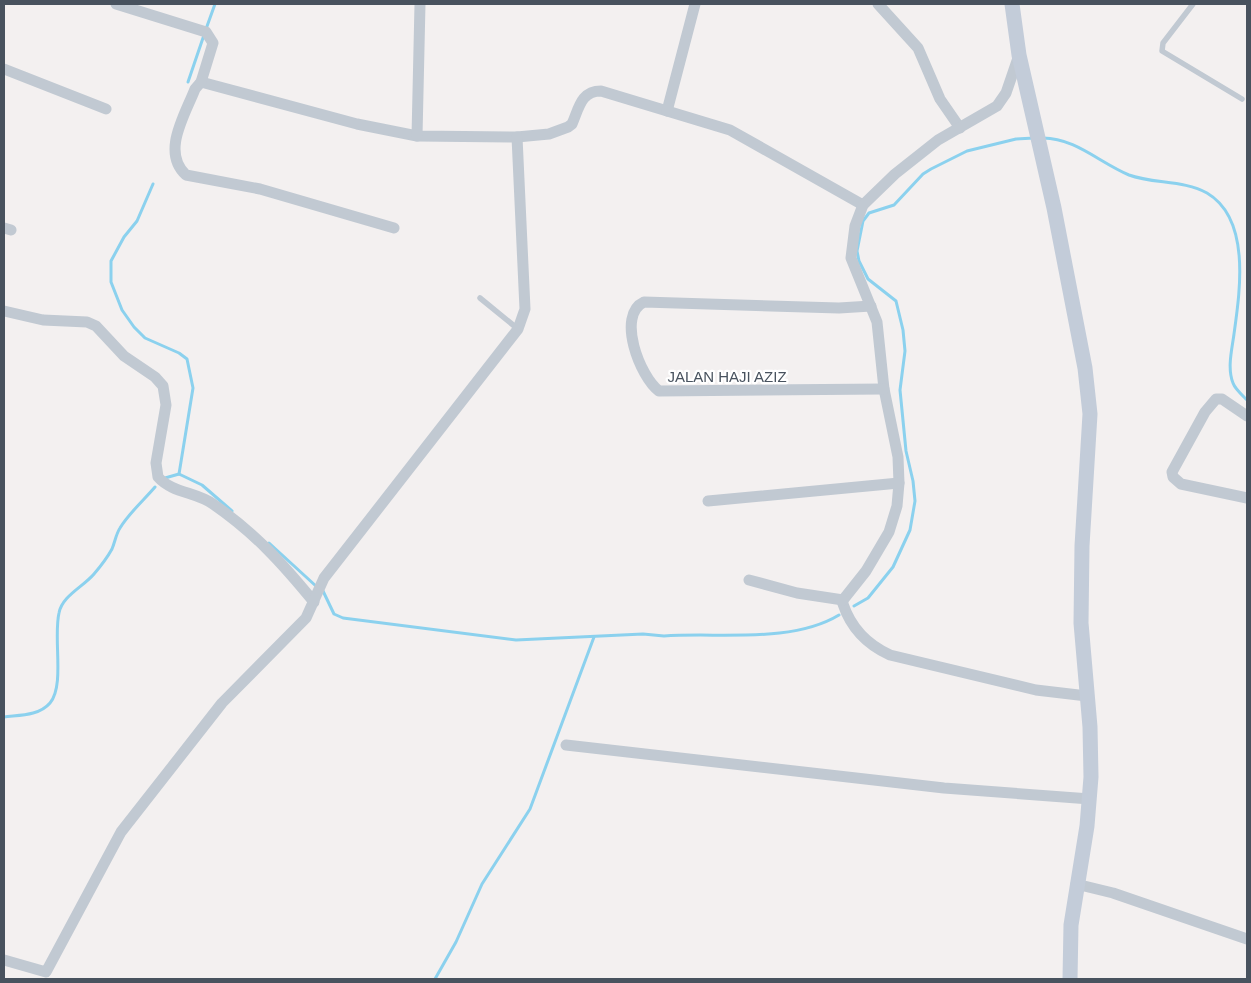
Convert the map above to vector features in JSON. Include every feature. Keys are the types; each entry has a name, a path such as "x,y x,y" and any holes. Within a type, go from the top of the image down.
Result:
{"street":[{"path":"116,4 206,33 213,43 200,82 195,89 173,147 177,164 186,175 260,189 394,228"},
{"path":"417,136 420,4"},
{"path":"667,111 695,4"},
{"path":"878,4 918,48 940,99 960,128"},
{"path":"1012,4 1019,55 1043,158 1085,368 1089,397 1090,426 1082,546 1080,623 1090,744 1090,798 1071,925 1070,979"},
{"path":"1019,55 1002,100 982,116 924,150 894,174 864,205 854,232 851,258 860,286 877,322 884,389 896,442 899,483 897,506 889,532 866,571 843,600 844,608 866,641 873,648 890,655 1036,690 1087,696"},
{"path":"4,69 106,109"},
{"path":"200,82 357,124 417,136 517,138 550,134 572,124 583,98 593,91 601,91 714,124 747,138 864,205"},
{"path":"4,960 46,972 103,861 121,832 222,703 306,618 324,578 518,329 525,309 517,138"},
{"name":"JALAN HAJI AZIZ","path":"871,306 839,308 644,302 635,308 631,318 631,334 645,371 659,391 884,389"},
{"path":"4,311 42,320 87,322 96,326 124,356 155,377 163,386 166,405 156,463 158,477 171,487 210,502 268,547 316,597"},
{"path":"1247,416 1222,399 1216,399 1205,412 1172,472 1173,477 1181,484 1247,498"},
{"path":"708,501 899,483"},
{"path":"749,580 798,593 843,600"},
{"path":"566,744 944,788 1090,798"},
{"path":"1076,884 1113,893 1247,939"}],"lane":[{"path":"1193,4 1163,43 1162,51 1242,99"},
{"path":"480,298 518,329"}],"waterway":[{"path":"206,29 215,4"},
{"path":"188,82 204,35"},
{"path":"854,606 868,598 893,567 910,530 915,501 913,481 906,451 900,390 905,351 903,330 896,301 868,279 859,261 857,251 863,221 869,213 894,205 923,174 967,151 1016,139 1034,138"},
{"path":"1043,138 1066,142 1118,170 1138,178 1198,189 1207,193 1221,205 1231,220 1239,257 1240,277 1230,371 1234,385 1247,400"},
{"path":"153,184 137,221 124,237 111,261 111,282 122,310 134,327 145,338 179,353 187,359 193,388 179,474"},
{"path":"165,478 179,474 202,485 232,511"},
{"path":"4,717 35,713 50,703 57,685 57,635 61,607 68,597 89,579 101,565 112,549 117,533 124,522 155,487"},
{"path":"269,543 317,587"},
{"path":"323,591 334,614 343,618 516,640 643,634 664,636 754,635 799,630 820,624 839,615"},
{"path":"435,979 456,942 482,884 530,809 594,637"}]}
